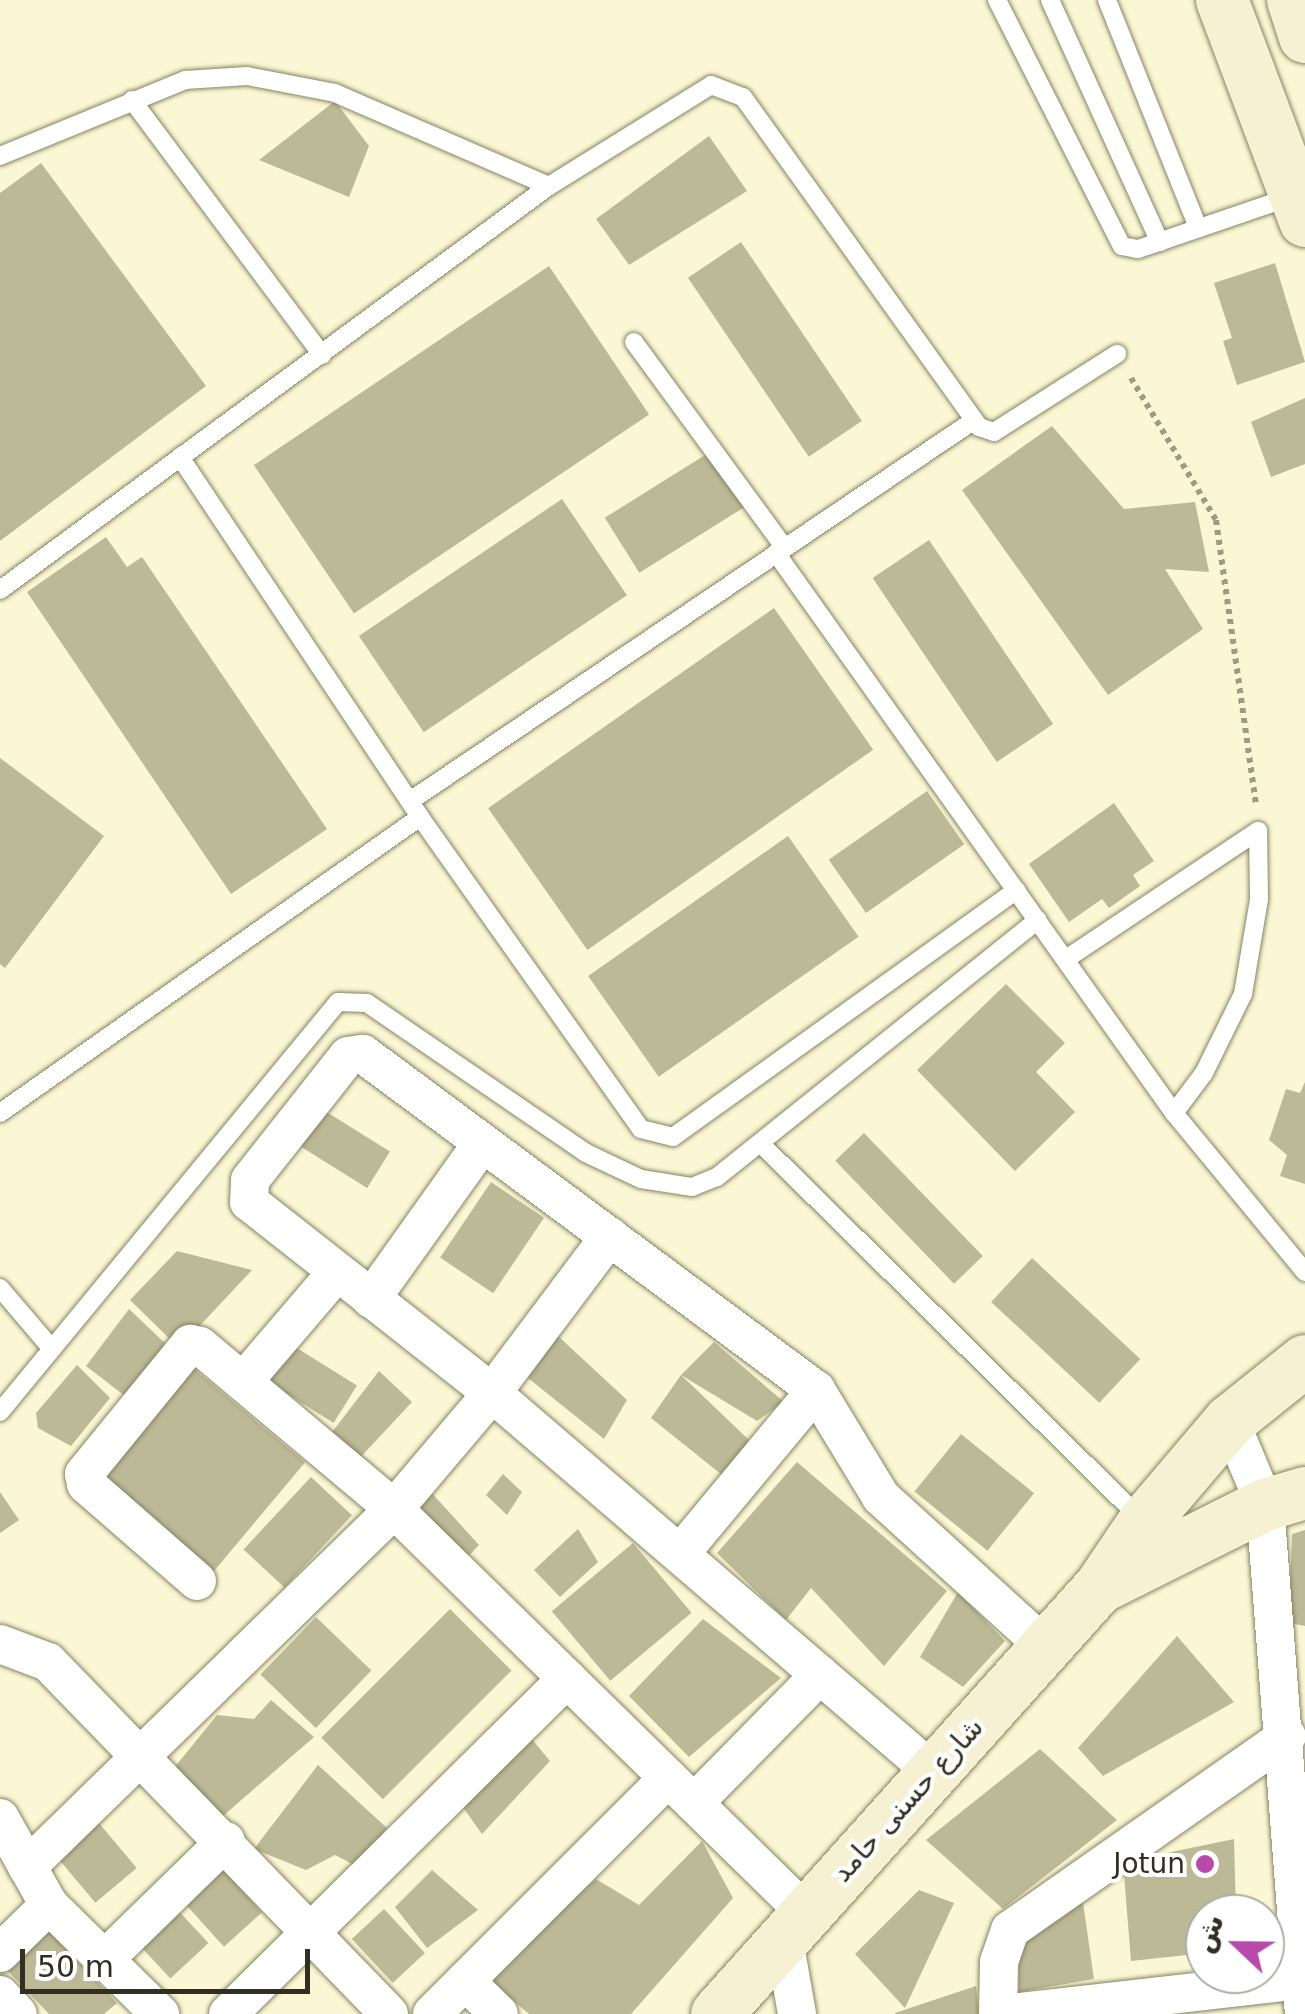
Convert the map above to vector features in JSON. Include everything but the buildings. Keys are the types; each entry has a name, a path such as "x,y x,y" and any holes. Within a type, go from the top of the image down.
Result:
{"street":[{"path":"1222,0 1300,208"},
{"path":"1292,0 1305,36"},
{"path":"933,1772 492,1394 248,1202 246,1188 348,1056 363,1054 816,1390 882,1497 1045,1646"},
{"path":"371,1298 481,1145"},
{"path":"27,1867 394,1508 492,1394 610,1236"},
{"path":"243,1382 336,1273"},
{"path":"197,1581 86,1484 84,1474 185,1345 200,1346 394,1508 681,1790 795,1927 798,2014"},
{"name":"شارع حسنى حامد","path":"717,2014 1100,1588 1144,1522 1230,1421 1305,1361"},
{"path":"680,1554 816,1390"},
{"path":"1230,1421 1285,1499 1287,1736 1303,1997 1001,2014 999,1962 1010,1930 1287,1736"},
{"name":"شارع حسنى حامد","path":"1100,1588 1285,1499"},
{"path":"0,1644 48,1662 226,1841 389,2014"},
{"path":"432,2014 681,1790 820,1675"},
{"path":"228,2014 567,1678"},
{"path":"0,1818 49,1905 160,2014"},
{"path":"106,1957 226,1841"},
{"path":"0,1952 49,1905"},
{"path":"465,1981 499,2014"},
{"path":"0,1996 18,2014"}],"lane":[{"path":"997,0 1112,236 1130,249 1198,228 1300,208"},
{"path":"1050,0 1160,242"},
{"path":"1107,0 1198,228"},
{"path":"0,156 185,80 287,80 335,93 549,186"},
{"path":"0,590 549,186 701,87 734,89 973,421 994,432 1117,354"},
{"path":"132,100 322,355"},
{"path":"634,342 1174,1113 1305,1272"},
{"path":"0,1113 415,809 781,550 973,421"},
{"path":"180,458 415,809 628,1116 658,1137 674,1137 1016,890"},
{"path":"1066,960 1258,830"},
{"path":"1174,1113 1204,1073 1243,994 1259,899 1258,830"},
{"path":"0,1412 338,1002 366,1003 586,1153 641,1179 692,1187 717,1177 1038,920"},
{"path":"760,1143 1144,1522"},
{"path":"0,1288 52,1349"}],"path":[{"path":"1117,354 1216,520 1250,735 1258,830"}],"place":[{"name":"Jotun","path":"1205,1864"}]}
